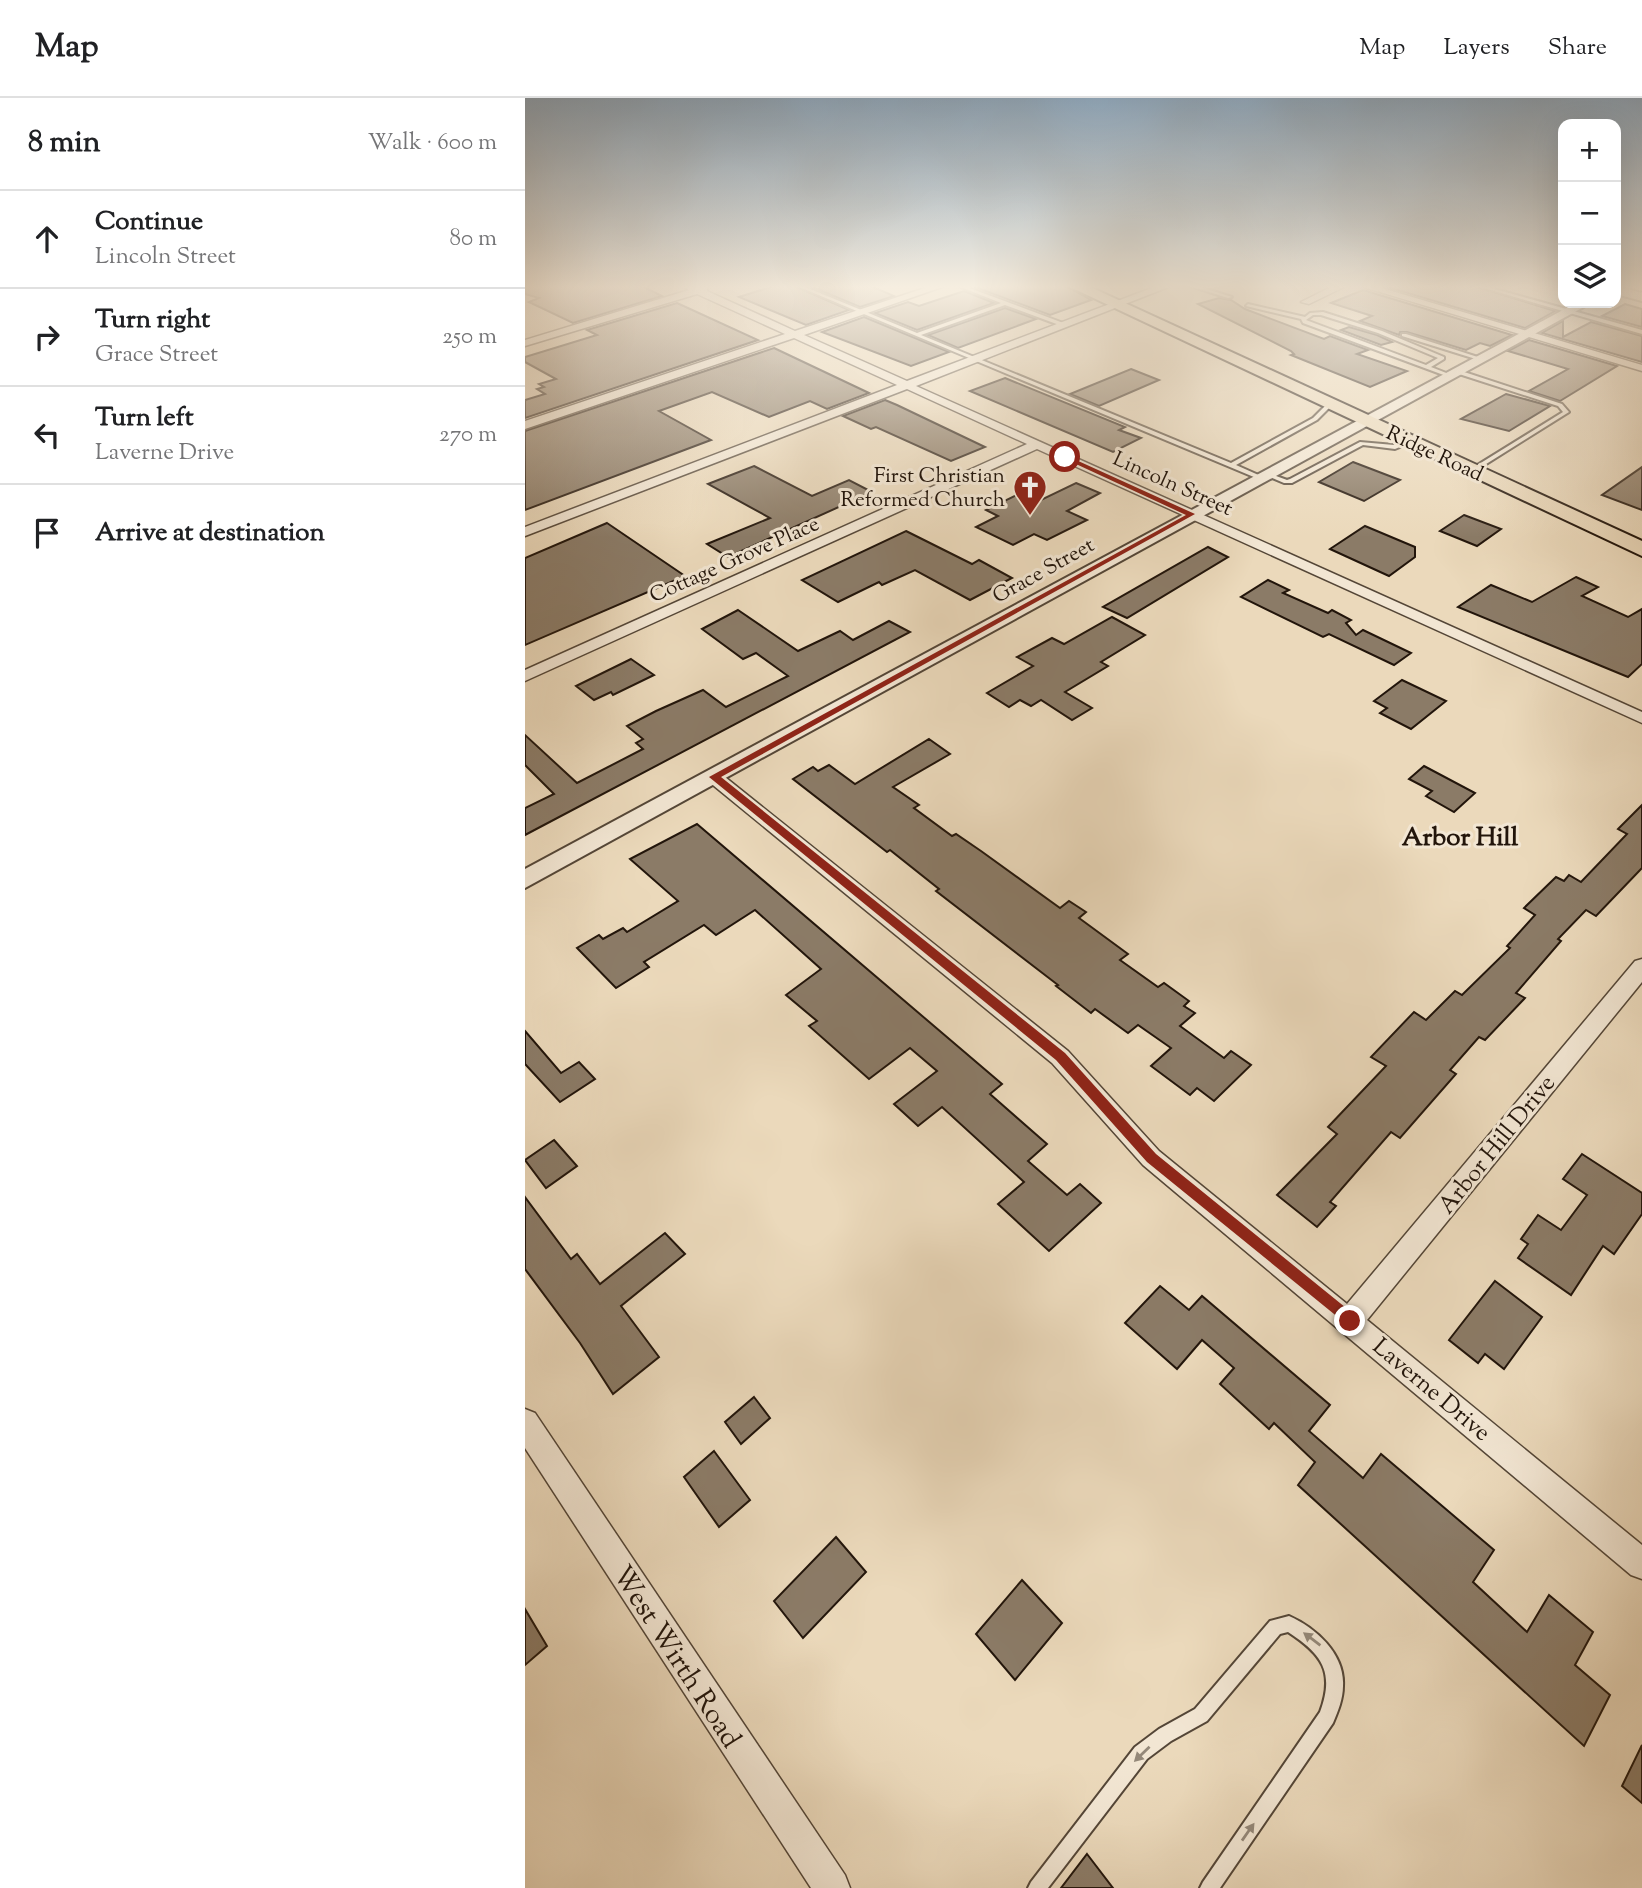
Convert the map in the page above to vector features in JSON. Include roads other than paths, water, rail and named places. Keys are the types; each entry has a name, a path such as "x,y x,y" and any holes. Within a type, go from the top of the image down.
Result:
{"main road":[{"name":"Ridge Road","path":"1256,370 1642,549"}],"street":[{"path":"525,425 691,370"},
{"name":"Lincoln Street","path":"871,370 1642,718"},
{"path":"525,532 947,370"},
{"name":"Grace Street","path":"525,880 1192,514 1463,370"},
{"name":"Cottage Grove Place","path":"525,676 1037,444"},
{"name":"Laverne Drive","path":"714,777 1060,1057 1151,1158 1642,1564"},
{"name":"Arbor Hill Drive","path":"1350,1321 1642,967"},
{"name":"West Wirth Road","path":"525,1423 832,1888"}],"lane":[{"path":"1000,370 1230,466 1286,482 1362,443 1395,447 1410,441"},
{"path":"1437,370 1560,405 1566,412 1473,470"},
{"path":"1230,466 1315,419 1329,404"},
{"path":"1037,1888 1141,1753 1165,1735 1201,1716 1276,1627 1289,1624 1312,1638 1328,1653 1335,1672 1336,1697 1327,1717 1209,1888"}],"place":[{"name":"First Christian Reformed Church","path":"1030,517"}],"district":[{"name":"Arbor Hill","path":"1460,836"}]}
